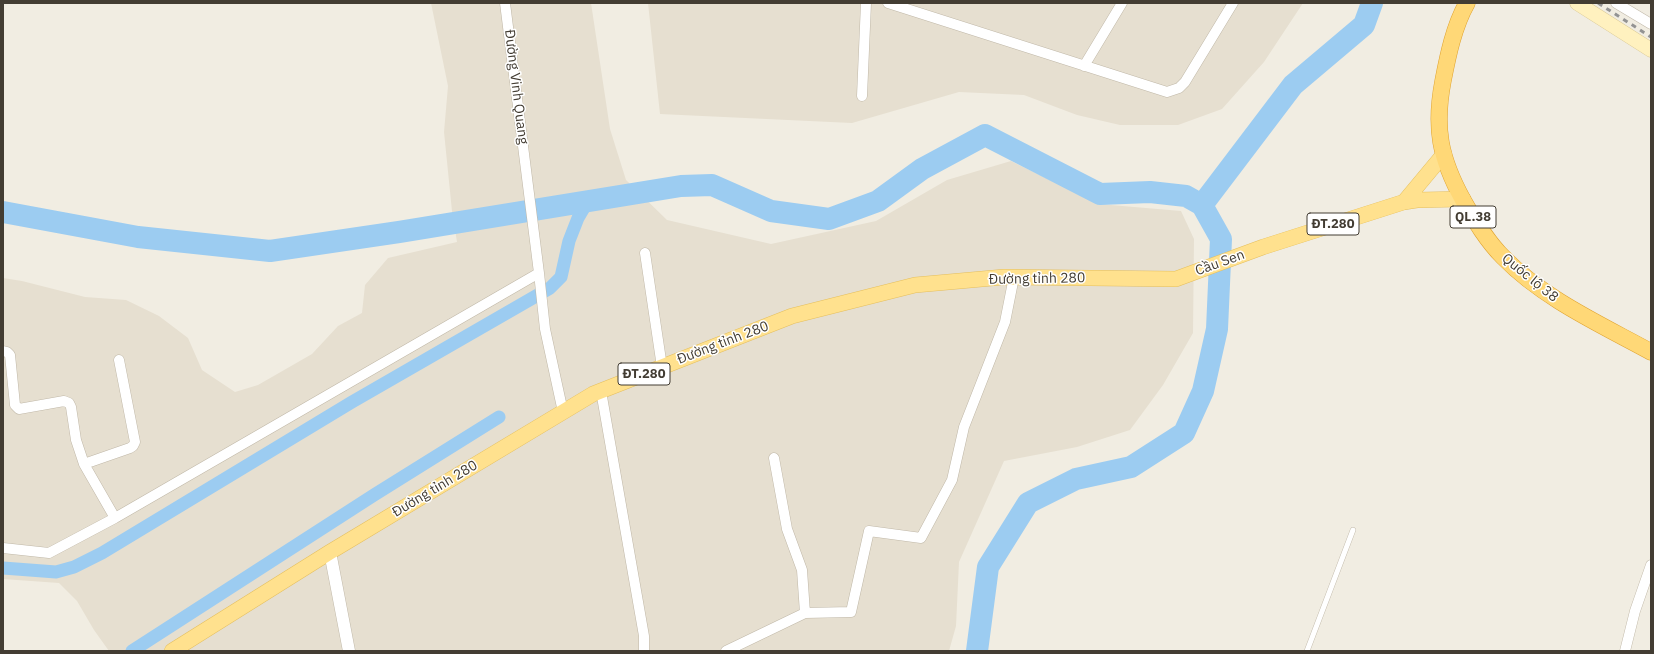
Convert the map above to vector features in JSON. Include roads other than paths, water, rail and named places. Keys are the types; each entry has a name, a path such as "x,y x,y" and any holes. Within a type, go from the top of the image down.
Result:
{"highway":[{"name":"Quốc lộ 38","path":"1467,3 1462,12 1447,58 1440,96 1438,120 1440,140 1451,178 1486,237 1516,270 1568,307 1651,352"}],"main road":[{"path":"1577,3 1651,50"},
{"path":"1404,202 1444,154"},
{"name":"ĐT.280","path":"1404,202 1417,200 1463,199"},
{"name":"Cầu Sen","path":"1178,278 1263,247 1404,202"},
{"name":"Đường tỉnh 280","path":"172,651 330,552 593,394 800,314 915,285 1014,278 1178,278"}],"street":[{"name":"Đường Vinh Quang","path":"505,3 527,171 545,329 562,412"},
{"path":"862,96 866,3"},
{"path":"888,3 1167,92 1179,88 1184,82 1233,3"},
{"path":"1084,66 1122,3"},
{"path":"1616,3 1651,24"},
{"path":"645,253 662,367"},
{"path":"3,548 49,553 115,518 539,273"},
{"path":"726,651 805,613 851,612 870,531 921,538 952,480 964,427 1005,322 1014,278"},
{"path":"3,351 8,352 10,355 15,405 17,408 19,409 64,401 69,403 71,407 76,440 84,464 115,518"},
{"path":"84,464 130,448 135,442 120,360"},
{"path":"601,391 644,636 644,651"},
{"path":"774,458 787,529 802,570 805,613"},
{"path":"330,552 348,651"},
{"path":"1625,651 1635,611 1651,566"}],"lane":[{"path":"1307,651 1353,530"}],"waterway":[{"path":"1202,205 1293,85 1364,25 1372,3"},
{"path":"3,212 138,237 270,251 399,232 681,186 712,185 771,211 829,219 878,201 922,169 985,135 1100,194 1150,192 1186,196 1202,205 1221,239 1217,329 1203,391 1184,433 1131,467 1076,479 1028,503 988,567 977,651"},
{"path":"3,568 56,572 74,567 102,553 352,402 550,288 561,277 569,241 578,218 588,201"},
{"path":"132,651 374,495 499,417"}],"railway":[{"path":"1598,3 1651,37"}]}
